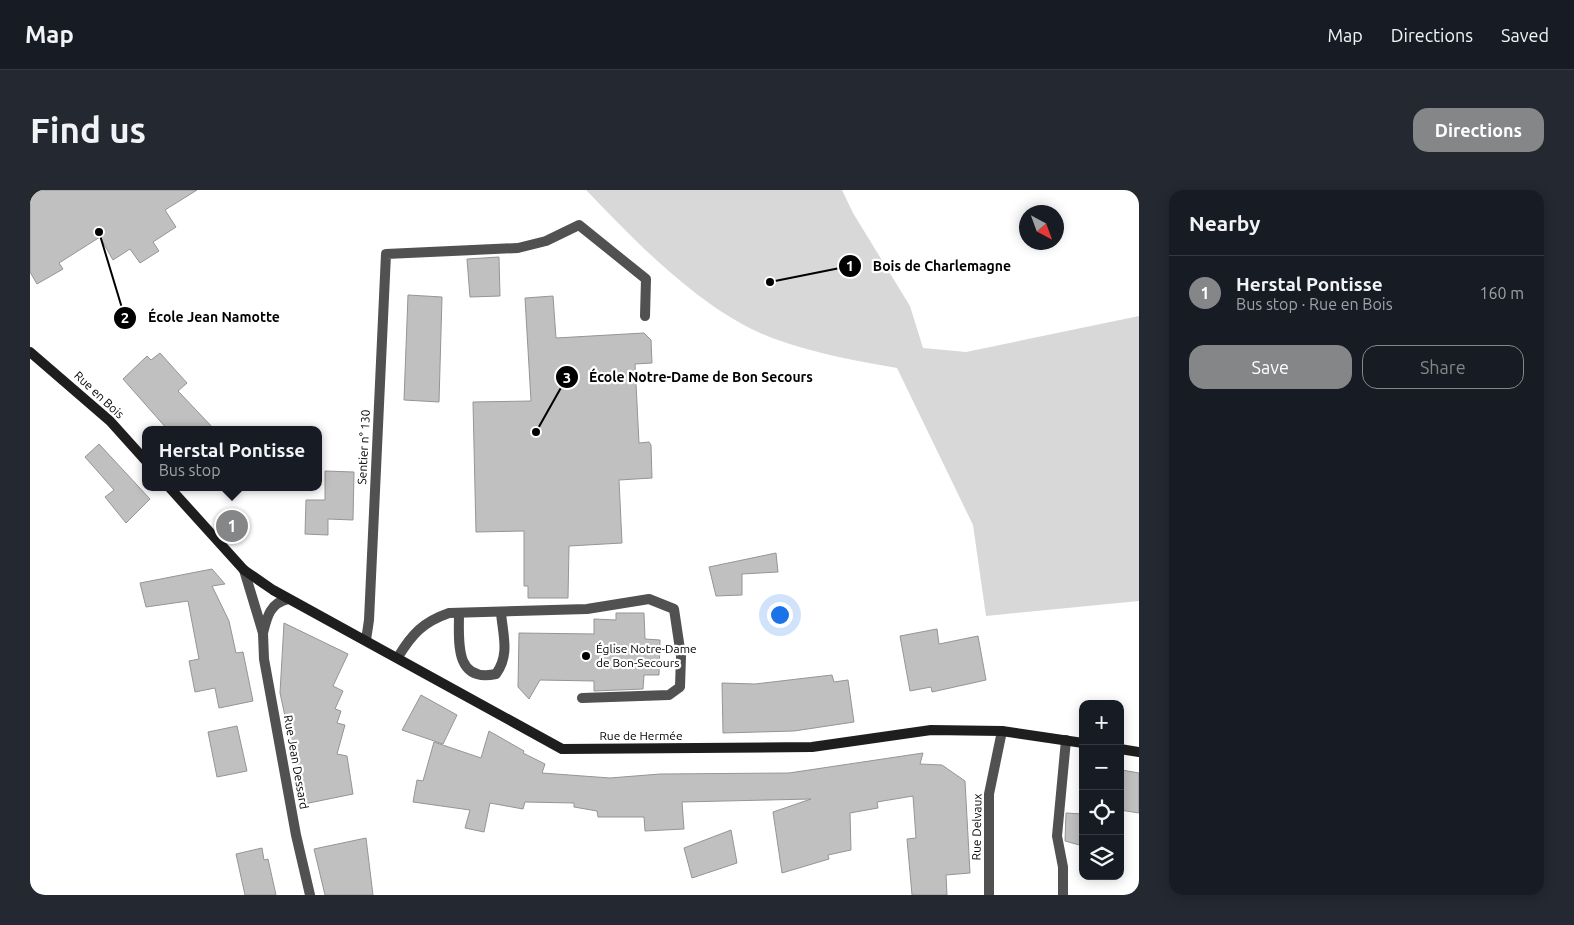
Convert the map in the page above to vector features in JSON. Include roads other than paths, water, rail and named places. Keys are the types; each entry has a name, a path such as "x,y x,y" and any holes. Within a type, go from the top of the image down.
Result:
{"street":[{"name":"Sentier n° 130","path":"366,640 369,620 386,254 518,248 546,241 579,226 646,279 645,316"},
{"name":"Rue en Bois","path":"30,352 110,421 142,457"},
{"path":"173,491 244,570"},
{"name":"Rue de Hermée","path":"244,570 288,599 398,657 562,749 812,747 931,730 1002,731 1079,742"},
{"name":"Rue Jean Dessard","path":"244,570 263,633 266,669 296,835 310,895"},
{"name":"Rue Jean Dessard","path":"263,633 272,608 278,601 288,599"},
{"path":"398,657 410,638 430,619 449,613 501,613 587,609 649,599 674,609 680,656 680,687 668,695 582,698"},
{"path":"459,613 458,647 463,662 471,671 485,676 496,674 503,665 506,654 501,613"},
{"name":"Rue Delvaux","path":"989,895 989,794 1002,731"},
{"path":"1063,895 1063,867 1057,836 1066,740"},
{"path":"1124,750 1139,752"}],"place":[{"name":"École Jean Namotte","path":"99,232"},
{"name":"Bois de Charlemagne","path":"770,282"},
{"name":"École Notre-Dame de Bon Secours","path":"536,432"},
{"name":"Herstal Pontisse","path":"232,526"},
{"name":"Église Notre-Dame de Bon-Secours","path":"586,656"}]}
